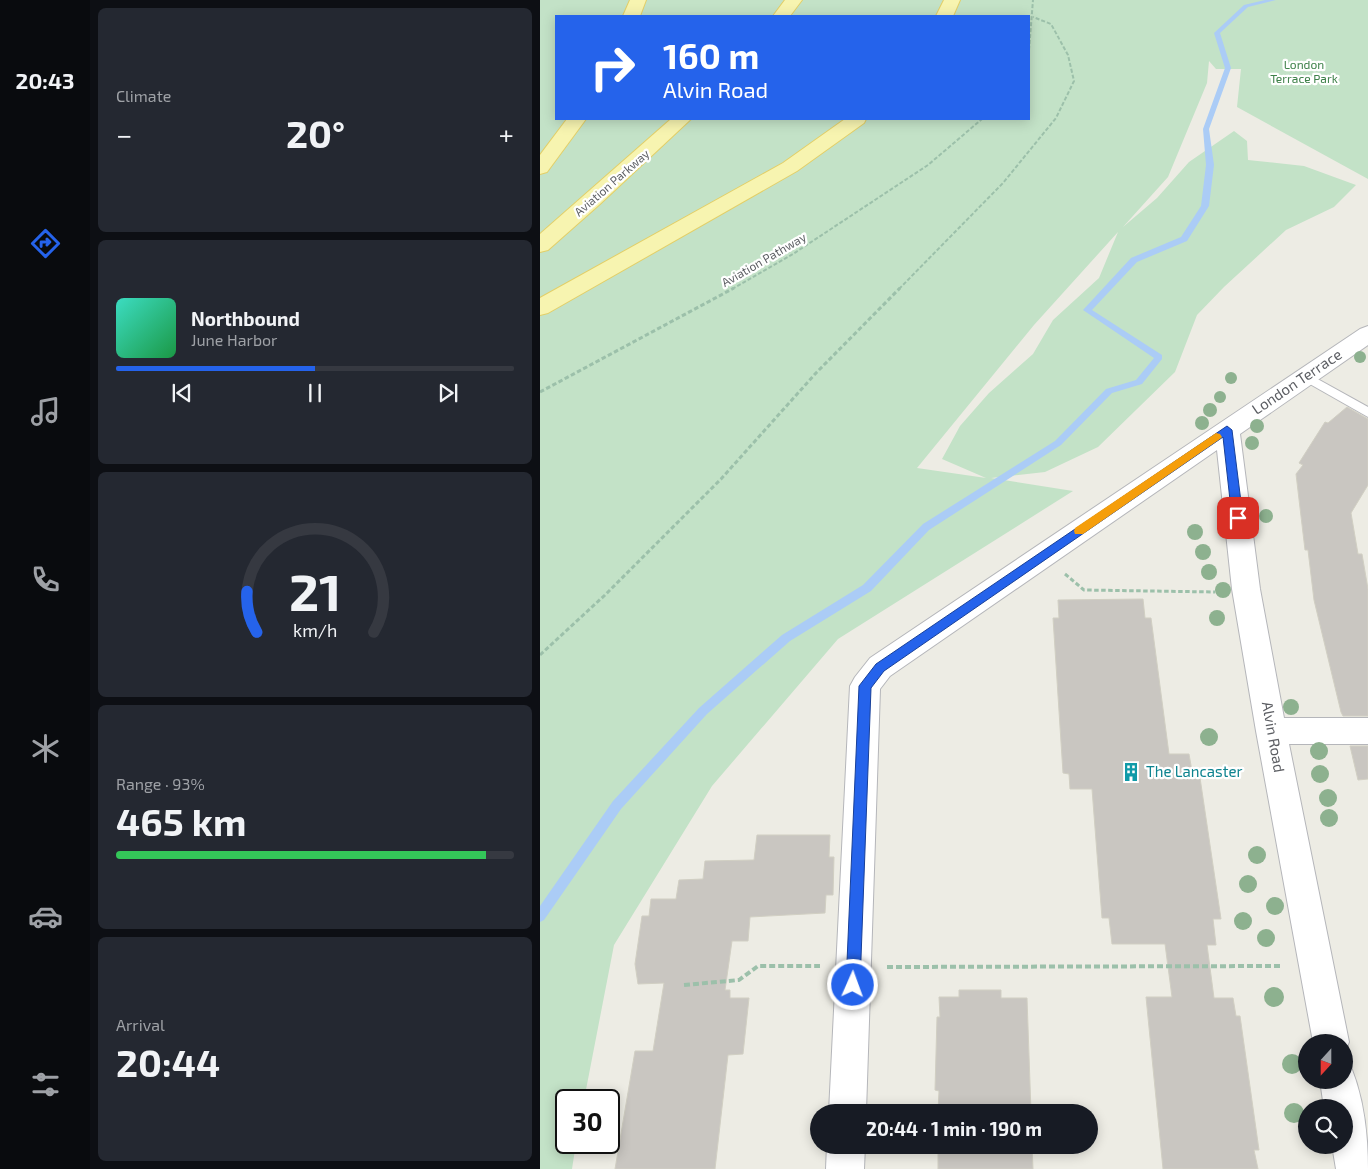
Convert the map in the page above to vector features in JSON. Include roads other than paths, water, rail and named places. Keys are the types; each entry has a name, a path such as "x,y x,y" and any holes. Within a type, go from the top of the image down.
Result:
{"main road":[{"path":"632,15 638,0"},
{"path":"782,15 794,0"},
{"path":"944,15 952,0"},
{"path":"540,168 576,120"},
{"name":"Aviation Parkway","path":"540,245 593,200 681,120"},
{"path":"540,308 790,168 856,120"}],"street":[{"name":"London Terrace","path":"848,1104 865,686 880,667 1368,334"},
{"name":"Alvin Road","path":"1227,430 1246,589 1271,731 1329,1034"},
{"path":"1271,731 1368,731"},
{"path":"845,1169 846,1154"},
{"path":"1352,1154 1355,1169"}],"lane":[{"path":"1306,376 1368,413"}],"waterway":[{"path":"540,916 617,805 703,711 786,638 867,588 926,527 1058,443 1109,391 1139,382 1159,357 1087,310 1134,260 1184,239 1205,206 1210,165 1206,129 1228,68 1217,33 1246,6 1273,0"}],"place":[{"name":"The Lancaster","path":"1131,772"}],"park label":[{"name":"London Terrace Park","path":"1304,72"}]}
